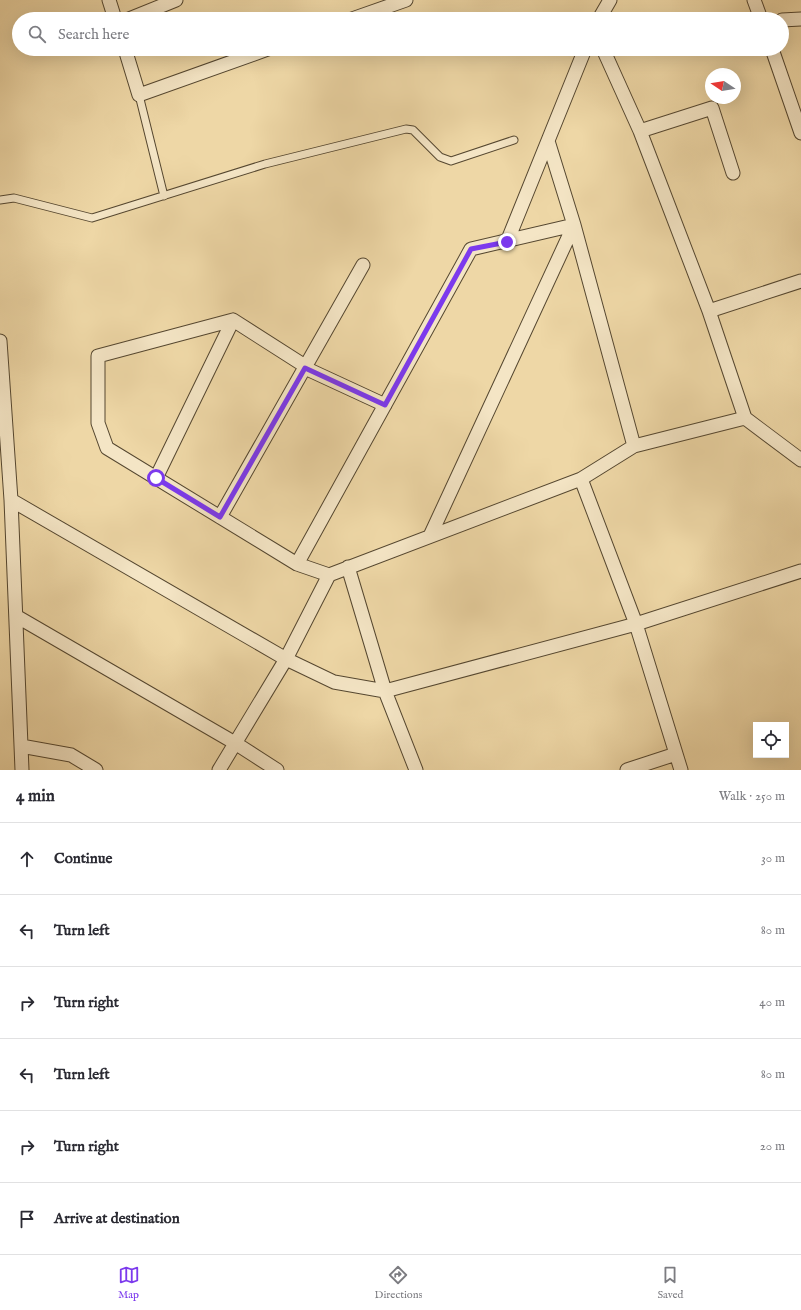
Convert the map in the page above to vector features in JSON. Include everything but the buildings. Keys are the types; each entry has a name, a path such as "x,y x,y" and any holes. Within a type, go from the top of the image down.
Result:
{"street":[{"path":"109,0 113,12"},
{"path":"146,12 176,0"},
{"path":"372,12 406,0"},
{"path":"602,12 610,0"},
{"path":"754,0 759,12"},
{"path":"789,20 801,19"},
{"path":"127,56 139,95 248,56"},
{"path":"507,242 582,56"},
{"path":"606,56 640,131 708,311 744,418 801,460"},
{"path":"775,56 800,125"},
{"path":"640,131 712,108 733,173"},
{"path":"548,141 574,225 634,446"},
{"path":"297,564 471,249 507,242 574,225"},
{"path":"430,536 574,225"},
{"path":"220,517 363,265"},
{"path":"708,311 801,281"},
{"path":"329,575 297,564 107,448 98,423 98,356 233,320 305,366 305,368 385,405"},
{"path":"156,478 233,320"},
{"path":"0,341 4,458 11,500 22,770"},
{"path":"219,770 286,659 329,575 582,479 634,446 744,418"},
{"path":"582,479 636,624 681,770"},
{"path":"11,500 286,659 334,682 385,691 636,624 801,571"},
{"path":"348,567 385,691 416,770"},
{"path":"16,616 236,743 277,770"},
{"path":"21,746 71,755 96,770"},
{"path":"627,770 676,754"}],"lane":[{"path":"139,95 164,196"},
{"path":"0,200 14,198 92,218 265,164 406,129 413,130 440,157 451,161 514,140"}],"route":[{"path":"156,478 220,517 305,368 385,405 471,249 507,242"}]}
